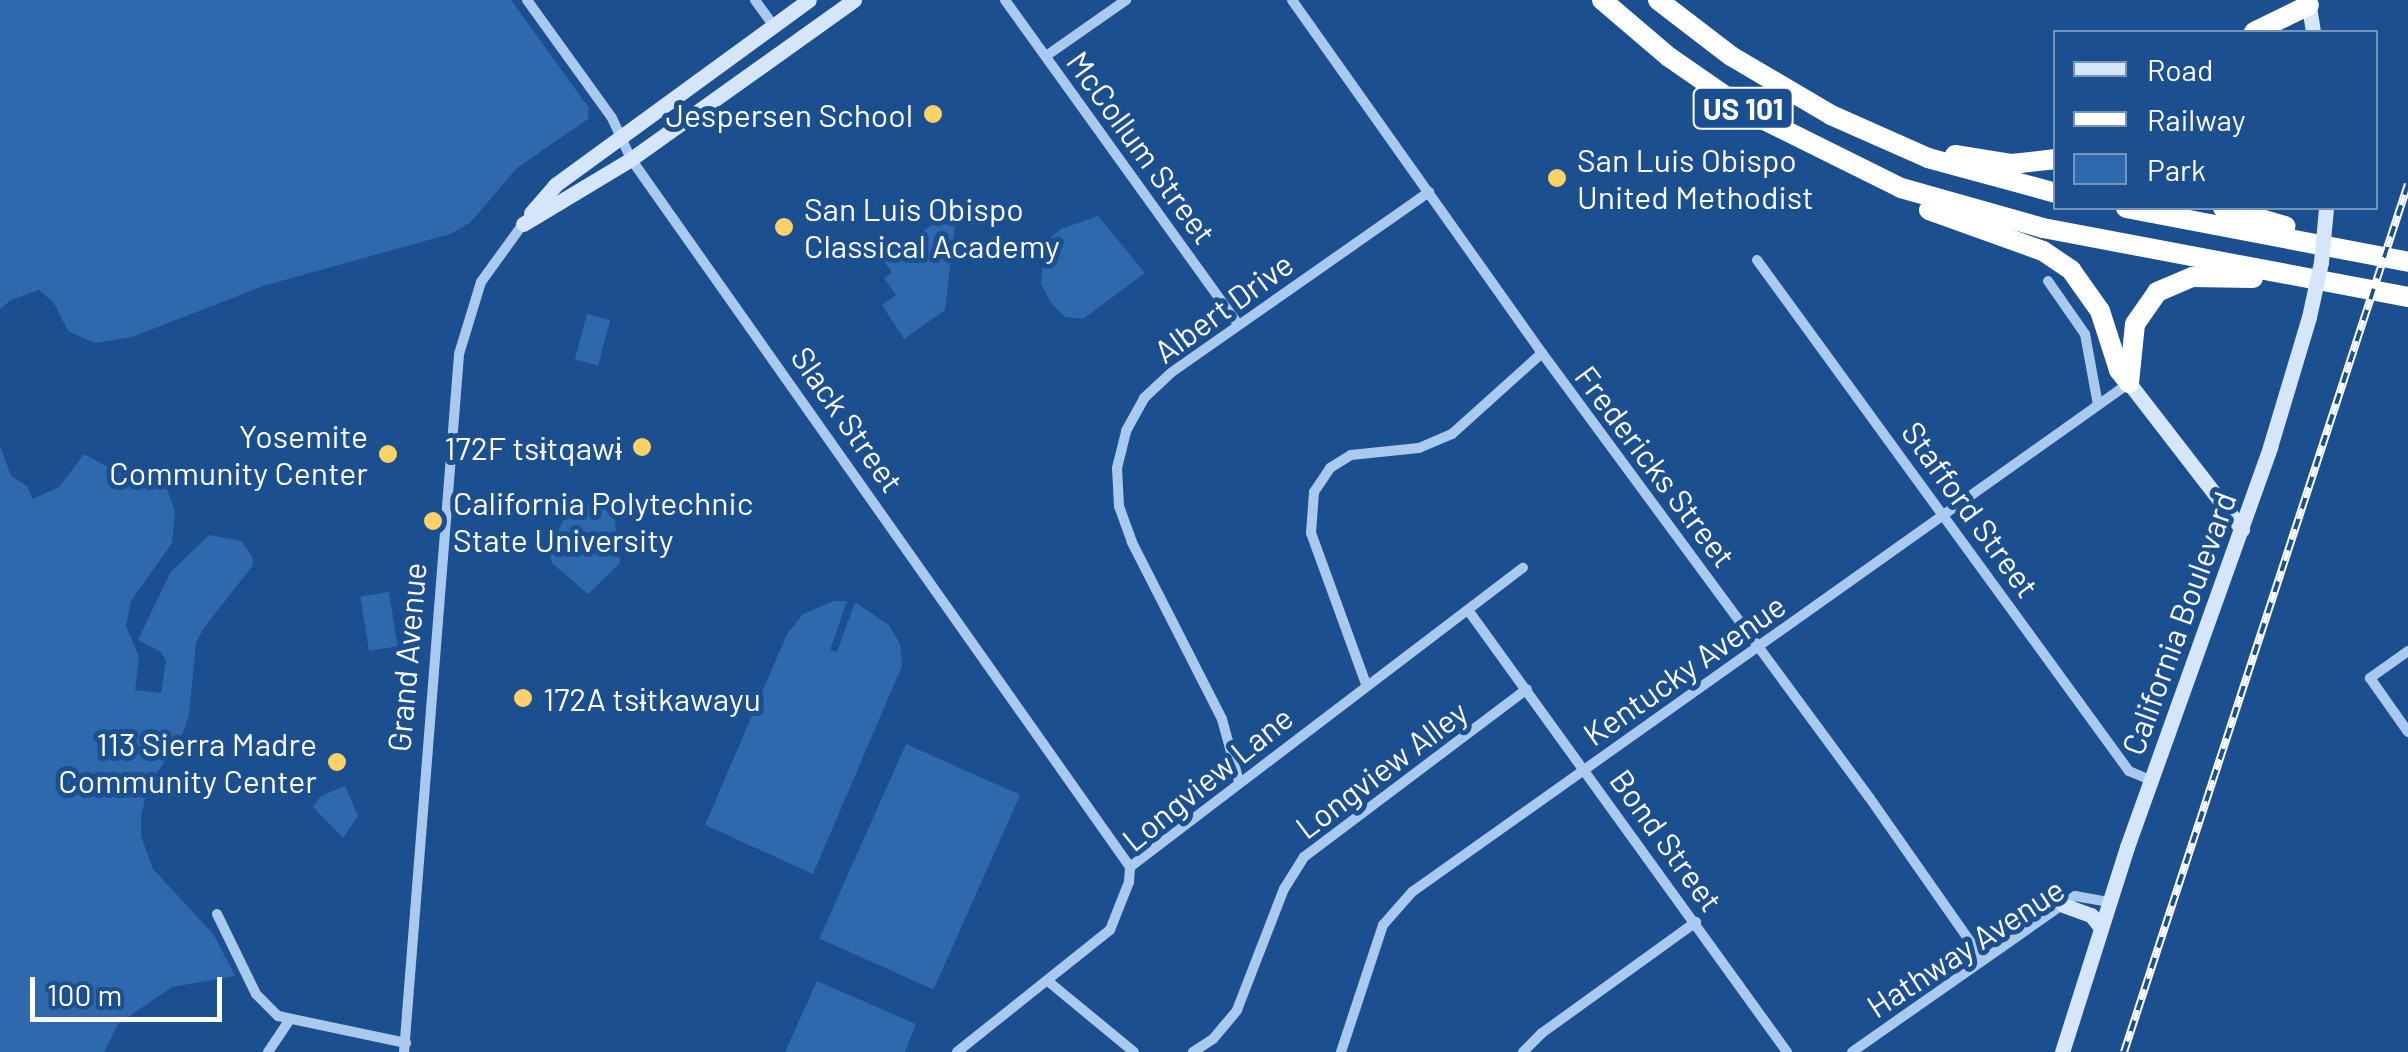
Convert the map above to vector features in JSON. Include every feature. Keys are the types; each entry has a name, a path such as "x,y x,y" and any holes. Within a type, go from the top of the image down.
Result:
{"highway":[{"name":"US 101","path":"1602,0 1669,56 1750,113 1901,188 2008,220 2408,297"},
{"name":"US 101","path":"1658,0 1726,52 1818,108 1928,158 2053,192"},
{"path":"1677,0 1704,22 1726,52"},
{"path":"2262,27 2283,0"},
{"path":"2262,27 2308,3"},
{"path":"1928,158 1958,154 2012,164 2053,159"},
{"path":"1901,188 1915,205 2043,251 2070,270 2093,296 2119,370 2129,383"},
{"path":"2137,210 2408,262"},
{"path":"2230,210 2292,228 2328,246"},
{"path":"2129,383 2135,324 2157,292 2192,278 2252,278 2271,273"}],"street":[{"name":"Slack Street","path":"527,0 612,118 630,160 1130,866"},
{"path":"756,0 773,25"},
{"name":"Grand Avenue","path":"405,1047 459,354 480,282 555,184 809,0"},
{"name":"Grand Avenue","path":"523,224 630,160 854,0"},
{"name":"McCollum Street","path":"1005,0 1238,324"},
{"path":"1046,56 1126,0"},
{"name":"Fredericks Street","path":"1292,0 1542,354 1983,960"},
{"path":"2308,3 2313,30"},
{"name":"Albert Drive","path":"1239,782 1222,718 1132,542 1119,506 1116,468 1126,431 1144,398 1172,372 1429,192"},
{"name":"California Boulevard","path":"2062,1052 2150,780 2242,529 2308,317 2321,262 2326,210"},
{"name":"Stafford Street","path":"1756,260 2129,771 2150,780"},
{"path":"2048,281 2085,334 2098,405"},
{"path":"1366,684 1311,534 1310,505 1321,479 1351,455 1420,448 1452,434 1542,354"},
{"path":"2129,383 2242,529"},
{"name":"Kentucky Avenue","path":"1342,1052 1372,950 1398,907 1412,892 2129,383"},
{"name":"Longview Lane","path":"957,1052 1110,930 1129,882 1130,866 1522,568"},
{"name":"Bond Street","path":"1468,610 1787,1052"},
{"path":"2408,651 2370,678 2408,732"},
{"name":"Longview Alley","path":"1192,1052 1213,1039 1237,1010 1284,889 1304,857 1527,689"},
{"name":"Hathway Avenue","path":"1852,1052 2074,896 2109,902"},
{"path":"2063,904 2091,915 2101,928"},
{"path":"217,914 256,994 288,1022 405,1047"},
{"path":"1522,1052 1542,1033 1696,922"},
{"path":"1048,982 1134,1052"},
{"path":"268,1052 288,1022"}],"green space":[{"path":"0,0 511,0 589,108 588,119 517,168 470,223 450,234 263,286 132,337 95,343 68,331 54,303 39,290 11,300 0,309"},
{"path":"957,207 945,310 904,339 882,305 896,295 884,278 892,272 883,260"},
{"path":"1098,216 1145,273 1083,319 1065,317 1051,303 1041,284 1044,243 1061,229"},
{"path":"587,314 610,320 598,366 575,359"},
{"path":"0,446 11,476 27,486 33,499 59,487 84,454 119,473 148,474 166,486 175,512 172,543 131,601 126,626 139,657 135,690 161,693 166,661 161,652 138,640 170,573 209,535 241,541 252,556 253,565 196,643 189,715 181,738 148,786 141,817 141,836 153,869 214,935 235,976 172,987 118,1024 104,1052 0,1052"},
{"path":"598,499 615,520 620,563 588,594 552,563 549,553 565,516"},
{"path":"389,592 398,646 369,651 360,597"},
{"path":"834,601 847,601 830,650 837,652 855,602 889,625 900,644 902,666 813,874 705,825 787,634 803,614"},
{"path":"906,744 1020,795 934,989 819,939"},
{"path":"345,786 358,816 343,838 313,807 321,796"},
{"path":"817,981 916,1024 905,1052 785,1052"}],"railway":[{"path":"2124,1052 2408,184"}],"place":[{"name":"Jespersen School","path":"933,114"},
{"name":"San Luis Obispo United Methodist","path":"1557,178"},
{"name":"San Luis Obispo Classical Academy","path":"784,227"},
{"name":"172F tsɨtqawɨ","path":"642,447"},
{"name":"Yosemite Community Center","path":"388,454"},
{"name":"California Polytechnic State University","path":"433,521"},
{"name":"172A tsɨtkawayu","path":"523,698"},
{"name":"113 Sierra Madre Community Center","path":"337,762"}]}
